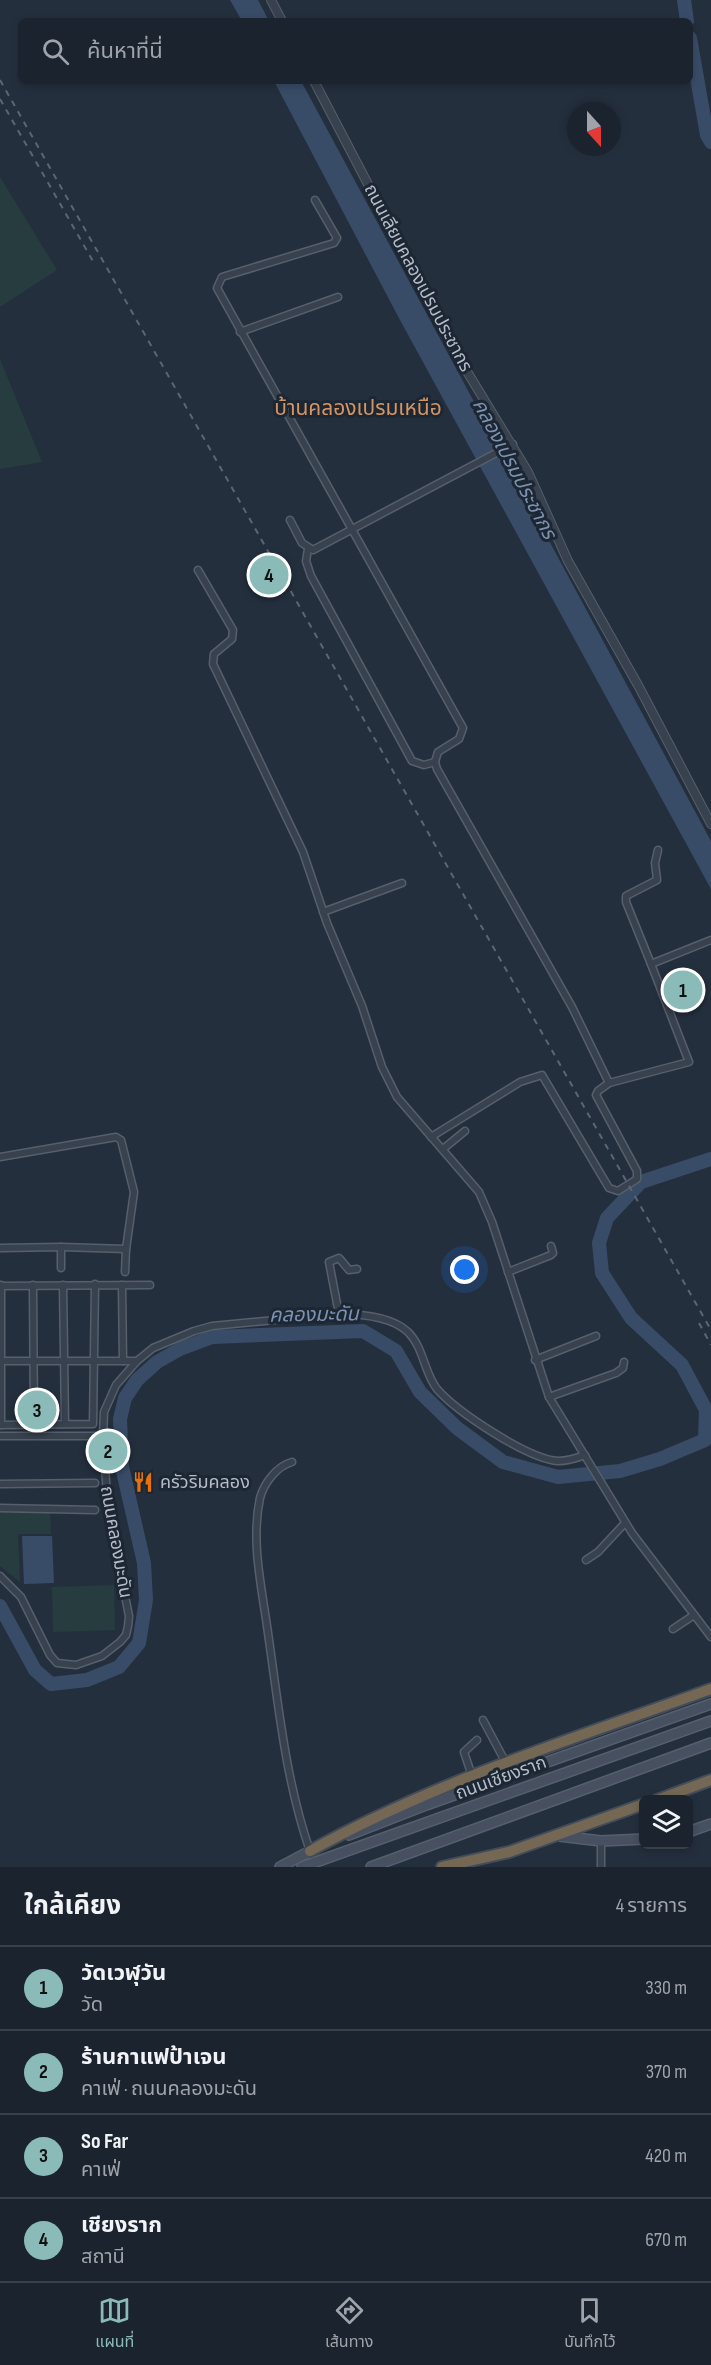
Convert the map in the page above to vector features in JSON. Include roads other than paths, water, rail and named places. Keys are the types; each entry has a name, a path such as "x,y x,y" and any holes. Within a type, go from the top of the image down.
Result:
{"highway":[{"path":"310,1851 364,1821 472,1776 711,1689"},
{"path":"670,1795 711,1780"},
{"path":"442,1867 499,1854 558,1836 639,1806"}],"main road":[{"path":"280,1867 310,1851 426,1805 711,1704"},
{"name":"ถนนเชียงราก","path":"302,1867 711,1721"},
{"path":"371,1867 711,1743"},
{"path":"693,1830 711,1824"},
{"path":"558,1836 601,1840 639,1839"}],"street":[{"path":"271,0 280,18"},
{"name":"ถนนเลียบคลองเปรมประชากร","path":"316,84 460,360 509,446 568,561 639,687 711,824"},
{"path":"315,200 337,238 334,243 222,278 218,281 217,288 463,728 459,739 438,752 435,762 572,1007 609,1083"},
{"path":"240,332 338,297"},
{"path":"308,549 320,548 509,446"},
{"path":"290,520 308,549 306,561 312,576 412,761 424,765 435,762"},
{"path":"198,570 233,630 232,639 214,654 213,664 303,852 323,912 362,1006 390,1084 397,1097 480,1191 549,1397 625,1523 711,1636"},
{"path":"431,1137 520,1082 542,1075 609,1188 618,1191 638,1176 596,1095 600,1088 609,1083 689,1062 626,902 626,896 657,880 655,863 658,850"},
{"path":"323,912 402,883"},
{"path":"651,964 711,940"},
{"path":"442,1149 465,1131"},
{"path":"0,1157 118,1138 134,1192 125,1272"},
{"path":"508,1272 551,1256 554,1253 551,1246"},
{"path":"61,1247 61,1268"},
{"path":"0,1248 126,1249"},
{"path":"339,1314 329,1262 339,1258 349,1270 357,1269"},
{"path":"95,1284 93,1424 1,1425 1,1286 95,1284 150,1285"},
{"path":"33,1285 34,1424"},
{"path":"63,1285 65,1423"},
{"path":"122,1285 123,1361"},
{"name":"ถนนคลองมะดัน","path":"0,1576 21,1597 50,1655 57,1663 76,1665 102,1656 126,1635 129,1616 108,1510 104,1412 110,1394 137,1361 174,1338 213,1326 339,1314 369,1316 399,1325 415,1341 438,1390 521,1449 558,1461 587,1457"},
{"path":"535,1360 596,1336"},
{"path":"0,1361 137,1361"},
{"path":"549,1397 616,1372 623,1368 624,1362"},
{"path":"0,1436 95,1436"},
{"path":"292,1462 284,1464 264,1486 260,1499 257,1539 260,1585 291,1781 299,1818 310,1851"},
{"path":"0,1484 95,1483"},
{"path":"0,1508 95,1510"},
{"path":"586,1560 598,1552 625,1523"},
{"path":"673,1629 694,1615"},
{"path":"483,1720 506,1763"},
{"path":"472,1776 464,1752 477,1740"},
{"path":"601,1840 602,1867"}],"water":[{"path":"230,0 258,0 267,18 240,18"},
{"name":"คลองเปรมประชากร","path":"276,84 303,84 711,841 711,889 400,320"},
{"path":"22,1536 52,1536 54,1583 24,1584"}],"waterway":[{"path":"684,0 687,18"},
{"path":"693,55 707,135 711,142"},
{"name":"คลองมะดัน","path":"0,1606 35,1670 51,1684 87,1680 119,1667 139,1643 146,1600 144,1563 122,1467 120,1419 125,1398 137,1380 157,1362 180,1349 212,1337 363,1331 396,1351 420,1392 457,1428 503,1462 558,1477 620,1471 660,1459 705,1440 706,1410 682,1365 631,1318 602,1273 599,1243 607,1218 641,1182 711,1159"}],"railway":[{"path":"0,80 711,1330"},
{"path":"0,99 94,263"},
{"path":"699,1323 711,1345"}],"place":[{"name":"เชียงราก","path":"269,575"},
{"name":"วัดเวฬุวัน","path":"683,990"},
{"name":"So Far","path":"37,1410"},
{"name":"ร้านกาแฟป้าเจน","path":"108,1451"},
{"name":"ครัวริมคลอง","path":"143,1482"}],"district":[{"name":"บ้านคลองเปรมเหนือ","path":"358,408"}]}
